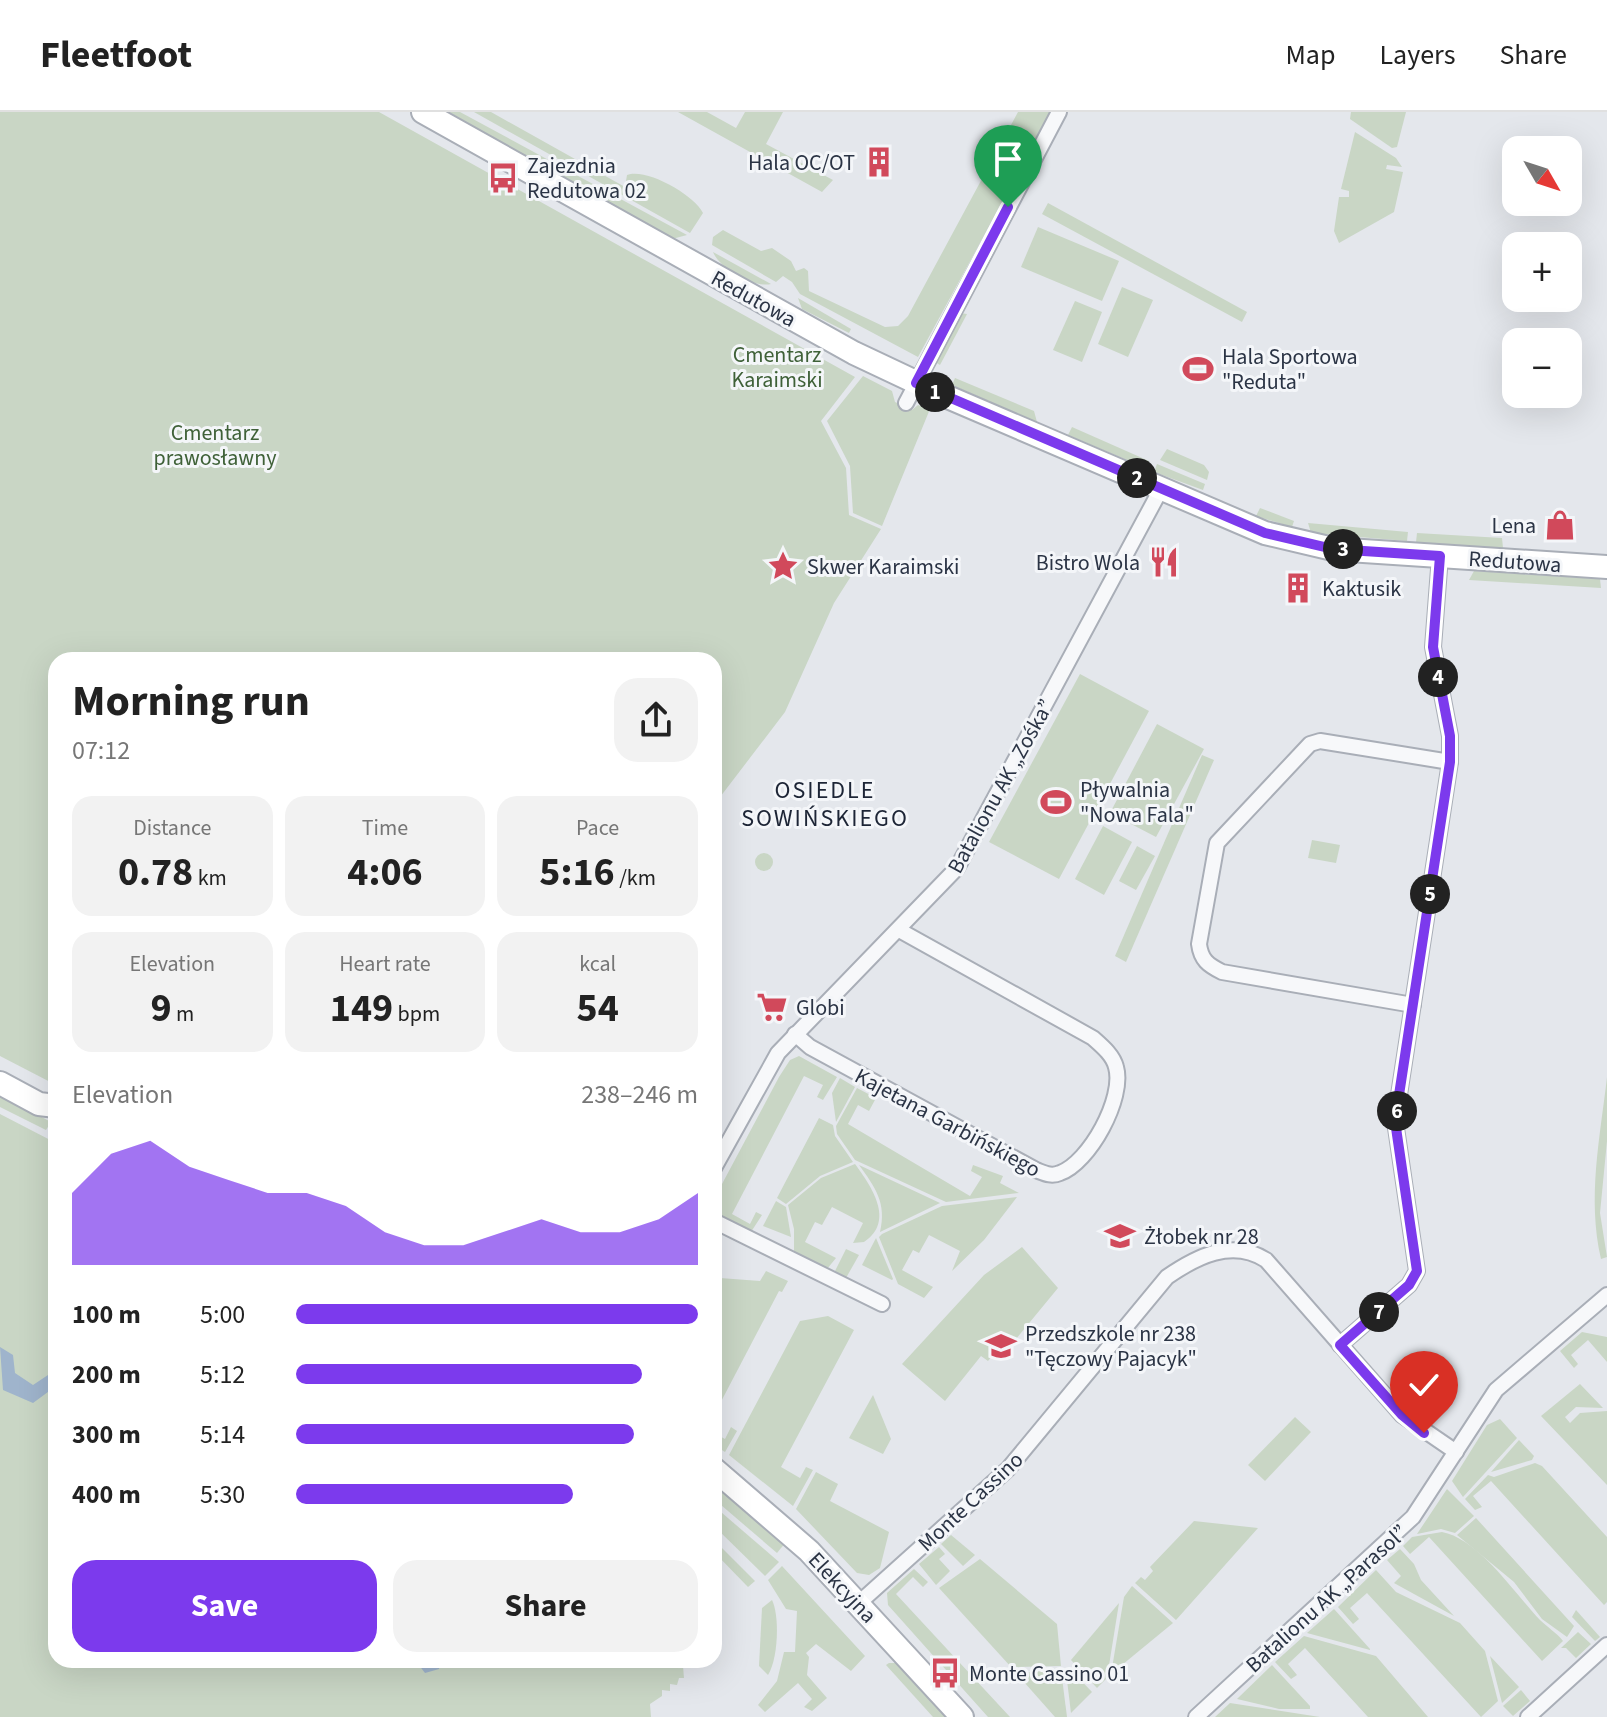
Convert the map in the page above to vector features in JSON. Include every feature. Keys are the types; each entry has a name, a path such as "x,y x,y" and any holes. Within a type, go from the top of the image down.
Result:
{"street":[{"name":"Redutowa","path":"423,112 721,280 911,393 1161,489 1265,533 1300,543 1607,567"},
{"path":"911,393 1059,112"},
{"name":"Batalionu AK „Zośka”","path":"722,1153 768,1067 795,1034 957,868 1161,489"},
{"path":"1340,1345 1409,1285 1419,1262 1395,1136 1450,762 1450,736 1433,647 1440,556"},
{"path":"1413,1005 1222,972 1207,965 1200,955 1203,919 1217,843 1310,744 1320,741 1450,762"},
{"name":"Kajetana Garbińskiego","path":"795,1034 810,1047 1036,1170 1049,1175 1062,1173 1073,1164 1103,1128 1117,1097 1116,1065 1107,1050 1093,1038 899,930"},
{"path":"0,1083 48,1105"},
{"path":"722,1225 882,1304"},
{"name":"Monte Cassino","path":"859,1603 1008,1469 1167,1277 1185,1265 1220,1251 1254,1252 1285,1279 1402,1415 1456,1452"},
{"name":"Batalionu AK „Parasol”","path":"1196,1717 1401,1530 1418,1510 1507,1379 1607,1295"},
{"name":"Elekcyjna","path":"722,1476 787,1529 962,1717"},
{"path":"1528,1717 1607,1645"}],"green space":[{"name":"Cmentarz prawosławny","path":"0,112 379,112 855,377 821,421 846,468 849,515 881,529 834,603 785,712 722,795 722,652 48,652 48,1081 0,1056"},
{"path":"449,112 460,112 687,235 672,239"},
{"path":"474,112 491,112 625,187 627,175 646,175 657,179 690,198 703,213 690,233"},
{"path":"678,112 707,112 736,128 745,112 783,112 766,144 833,180 822,192"},
{"path":"1018,112 1051,112 918,357 800,294 792,282 783,276 776,282 712,245 713,237 723,230 761,251 772,248 791,261 796,271 804,268 808,271 809,291 885,327 898,326 908,316"},
{"path":"1351,112 1406,112 1397,147 1392,148 1350,119"},
{"path":"1355,132 1396,158 1402,167 1387,165 1386,169 1403,172 1394,212 1339,243 1334,231 1339,197 1349,197 1349,191 1341,189"},
{"path":"1048,203 1247,312 1242,322 1042,214"},
{"path":"1038,227 1119,261 1102,301 1021,267"},
{"path":"713,252 771,284 755,283 738,276 722,265"},
{"path":"1122,287 1153,300 1128,357 1098,344"},
{"path":"798,298 851,329 849,333 802,309"},
{"path":"1075,301 1102,312 1082,362 1053,350"},
{"path":"960,313 967,314 940,365 935,362"},
{"path":"863,376 892,391 895,402 912,410 918,405 930,409 882,526 853,513 850,466 827,421"},
{"path":"955,378 1034,411 1037,422 952,385"},
{"path":"1072,427 1149,461 1146,468 1068,435"},
{"path":"1167,449 1204,465 1209,472 1207,480 1160,460"},
{"path":"1157,464 1205,484 1203,490 1154,472"},
{"path":"1260,508 1294,521 1292,527 1256,516"},
{"path":"1308,523 1408,532 1407,541 1311,533"},
{"path":"1417,533 1502,538 1503,548 1416,542"},
{"path":"1474,571 1600,579 1601,588 1469,580"},
{"name":"Pływalnia \"Nowa Fala\"","path":"1080,674 1149,711 1059,879 989,842"},
{"path":"1157,724 1204,749 1156,837 1110,813"},
{"path":"1202,755 1214,760 1126,962 1115,956"},
{"path":"1103,826 1132,842 1104,895 1075,879"},
{"path":"1312,840 1340,845 1336,863 1308,858"},
{"path":"1137,846 1155,856 1136,890 1119,881"},
{"path":"764,853 773,862 764,871 755,862"},
{"path":"799,1056 837,1077 823,1100 817,1097 823,1085 804,1076 732,1214 750,1224 756,1212 762,1215 751,1232 722,1217 722,1184 790,1060"},
{"path":"1607,1077 1607,1141 1600,1213 1607,1257 1601,1259 1595,1191"},
{"path":"840,1078 855,1087 836,1122 832,1093"},
{"path":"857,1088 876,1098 869,1111 858,1105 848,1124 970,1196 982,1177 971,1171 973,1165 1003,1176 1000,1183 1019,1193 946,1202 855,1160 837,1134 836,1126"},
{"path":"0,1095 48,1120 48,1127 46,1130 0,1107"},
{"path":"0,1114 48,1139 48,1668 683,1668 684,1678 679,1678 677,1685 670,1684 670,1691 662,1690 662,1696 650,1704 651,1717 0,1717"},
{"path":"819,1118 833,1125 835,1136 853,1162 820,1176 786,1204 777,1198"},
{"path":"855,1164 878,1203 878,1224 873,1234 864,1242 853,1243 863,1223 832,1207 822,1225 815,1222 805,1242 836,1258 827,1269 794,1254 794,1229 788,1205 821,1178"},
{"path":"859,1165 940,1203 880,1232 881,1204 875,1188"},
{"path":"1017,1197 984,1240 952,1271 960,1251 929,1235 919,1253 913,1250 902,1270 933,1287 924,1298 898,1284 879,1237 882,1234 942,1206"},
{"path":"776,1201 786,1207 791,1237 763,1226"},
{"path":"876,1238 893,1279 892,1280 862,1265"},
{"path":"1022,1247 1058,1288 1007,1350 1001,1345 988,1361 981,1356 945,1401 902,1364 984,1275"},
{"path":"846,1249 859,1255 846,1278 835,1271"},
{"path":"766,1271 788,1281 782,1292 779,1291 722,1400 722,1278 760,1281"},
{"path":"828,1316 854,1330 781,1467 800,1478 806,1467 813,1470 793,1506 729,1455 800,1321"},
{"path":"1582,1332 1607,1337 1607,1362 1588,1340 1571,1355 1578,1364 1574,1368 1560,1351"},
{"path":"1580,1384 1603,1408 1576,1407 1565,1417 1570,1423 1580,1413 1607,1411 1607,1485 1541,1416"},
{"path":"873,1395 891,1439 883,1454 849,1438"},
{"path":"1295,1417 1311,1432 1265,1481 1248,1465"},
{"path":"1500,1419 1517,1438 1463,1497 1452,1481 1487,1425"},
{"path":"731,1427 737,1431 725,1452 722,1450 722,1437 725,1439"},
{"path":"1519,1440 1534,1456 1532,1460 1491,1472"},
{"path":"1535,1463 1542,1466 1607,1537 1607,1602 1604,1605 1491,1481 1473,1496 1482,1507 1475,1510 1465,1499 1488,1475 1494,1477"},
{"path":"816,1472 838,1484 830,1501 889,1532 880,1568 869,1575 857,1573 796,1509"},
{"path":"1447,1489 1474,1516 1455,1533 1441,1529 1417,1534"},
{"path":"722,1490 786,1542 777,1553 722,1506"},
{"path":"722,1513 779,1562 765,1576 722,1534"},
{"path":"1476,1518 1574,1626 1567,1637 1542,1619 1514,1582 1457,1535"},
{"path":"1194,1521 1258,1528 1176,1620 1135,1583 1141,1577 1145,1580 1153,1571 1150,1567"},
{"path":"1442,1532 1456,1537 1483,1556 1563,1641 1542,1661 1429,1537 1410,1554 1403,1546 1412,1537"},
{"path":"951,1535 975,1555 963,1566 941,1544"},
{"path":"939,1547 945,1554 939,1559 950,1571 936,1585 919,1564"},
{"path":"722,1548 755,1581 748,1587 722,1560"},
{"path":"1400,1549 1414,1564 1421,1580 1454,1616 1394,1583 1401,1576 1387,1560"},
{"path":"980,1559 1057,1624 1061,1666 1011,1667 939,1588"},
{"path":"782,1566 865,1656 851,1671 816,1644 806,1653 809,1657 807,1675 827,1698 812,1711 804,1707 812,1699 798,1683 765,1712 758,1705 777,1681 784,1652 795,1652 797,1611 786,1609 768,1580"},
{"path":"914,1569 928,1582 923,1587 913,1577 896,1594 1010,1717 988,1717 888,1605 887,1593"},
{"path":"1376,1570 1396,1592 1460,1623 1485,1651 1498,1701 1481,1717 1367,1593 1350,1608 1359,1619 1353,1624 1338,1607"},
{"path":"1132,1586 1173,1623 1111,1674 1124,1597"},
{"path":"772,1600 777,1638 768,1675 759,1666 762,1608"},
{"path":"1119,1603 1107,1678 1097,1688 1071,1660"},
{"path":"1334,1609 1370,1649 1370,1650 1307,1633"},
{"path":"1576,1610 1600,1637 1595,1641 1572,1617"},
{"path":"1578,1632 1591,1644 1576,1658 1566,1648 1561,1648"},
{"path":"1304,1636 1376,1656 1428,1717 1368,1717 1305,1648 1288,1664 1297,1675 1291,1679 1275,1662"},
{"path":"1490,1656 1519,1687 1502,1703"},
{"path":"898,1663 947,1717 933,1717 886,1665"},
{"path":"1272,1665 1310,1709 1279,1709 1237,1699"},
{"path":"1061,1670 1067,1717 1055,1717 1016,1673"},
{"path":"1072,1671 1092,1692 1071,1713 1066,1672"},
{"path":"1521,1690 1530,1701 1513,1716 1503,1706"},
{"path":"1230,1703 1320,1717 1215,1717"}],"water":[{"path":"0,1347 13,1355 15,1373 33,1385 48,1375 48,1392 33,1403 3,1390"},
{"path":"421,1668 439,1668 439,1669 425,1673"}],"place":[{"name":"Hala OC/OT","path":"879,162"},
{"name":"Zajezdnia Redutowa 02","path":"503,178"},
{"name":"Hala Sportowa \"Reduta\"","path":"1198,369"},
{"name":"Lena","path":"1560,525"},
{"name":"Bistro Wola","path":"1164,562"},
{"name":"Skwer Karaimski","path":"783,566"},
{"name":"Kaktusik","path":"1298,588"},
{"name":"Pływalnia \"Nowa Fala\"","path":"1056,802"},
{"name":"Globi","path":"772,1007"},
{"name":"Żłobek nr 28","path":"1120,1236"},
{"name":"Przedszkole nr 238 \"Tęczowy Pajacyk\"","path":"1001,1346"},
{"name":"Monte Cassino 01","path":"945,1673"}],"district":[{"name":"OSIEDLE SOWIŃSKIEGO","path":"825,804"}],"route":[{"path":"1008,207 916,383 1265,533 1333,549 1440,556 1433,647 1450,736 1450,762 1395,1121 1395,1136 1419,1262 1409,1285 1340,1345 1402,1415 1424,1433"}],"park label":[{"name":"Cmentarz Karaimski","path":"777,366"}]}
